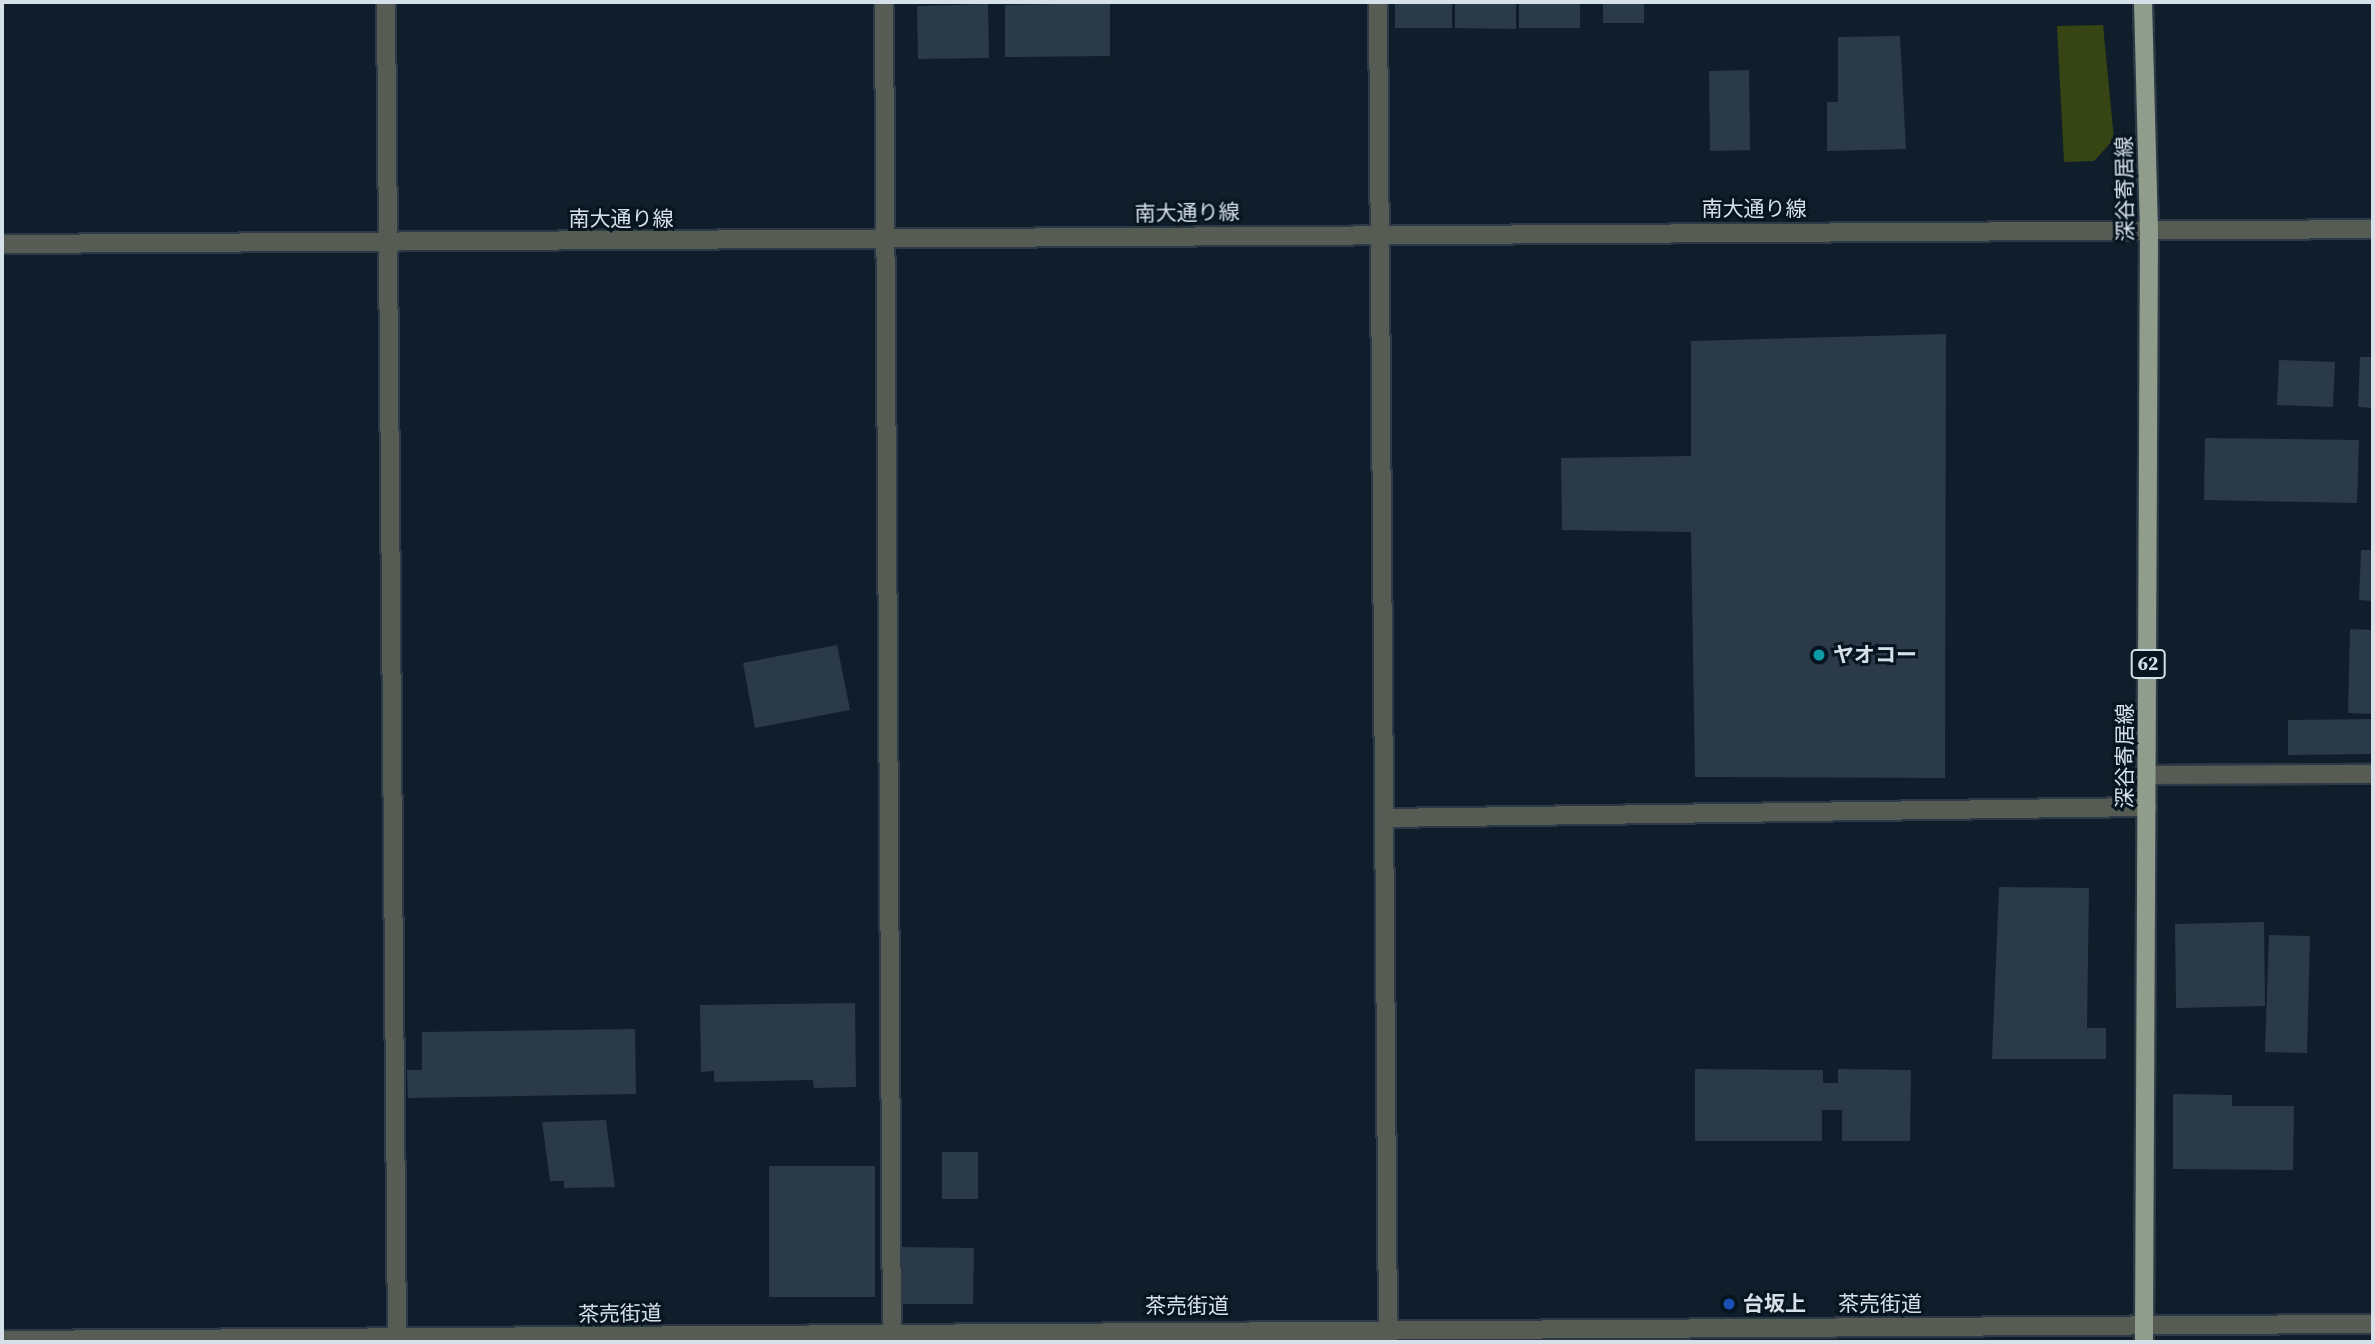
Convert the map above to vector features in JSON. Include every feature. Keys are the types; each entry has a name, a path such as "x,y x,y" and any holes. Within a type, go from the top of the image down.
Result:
{"main road":[{"name":"深谷寄居線","path":"2143,2 2149,231 2144,1334"}],"street":[{"path":"386,2 397,1342"},
{"path":"884,2 892,1337"},
{"path":"1378,2 1388,1336"},
{"name":"南大通り線","path":"2,244 389,241 886,242 1379,232 2373,229"},
{"path":"2147,775 2373,774"},
{"path":"1384,818 2147,807"},
{"name":"茶売街道","path":"2,1340 397,1342 892,1337 2144,1334 2373,1324"}],"green space":[{"path":"2103,25 2114,139 2094,161 2064,162 2057,26"}],"building":[{"path":"1395,2 1452,2 1452,28 1395,28"},
{"path":"1455,2 1516,2 1516,29 1455,28"},
{"path":"1519,2 1580,2 1580,28 1519,28"},
{"path":"1603,2 1644,2 1644,23 1603,23"},
{"path":"1110,3 1110,56 1005,57 1005,5"},
{"path":"988,4 989,58 918,59 917,6"},
{"path":"1900,36 1906,149 1827,151 1827,102 1838,102 1838,37"},
{"path":"1749,70 1750,150 1710,151 1709,71"},
{"name":"ヤオコー","path":"1946,334 1945,778 1695,777 1691,532 1562,530 1561,458 1691,456 1691,341"},
{"path":"2360,357 2373,357 2373,408 2358,407"},
{"path":"2279,360 2335,362 2333,407 2277,405"},
{"path":"2205,438 2359,440 2357,503 2204,500"},
{"path":"2361,550 2373,550 2373,601 2359,600"},
{"path":"2350,629 2373,630 2373,714 2348,713"},
{"path":"837,645 850,710 755,728 743,663"},
{"path":"2373,719 2373,754 2288,755 2288,720"},
{"path":"1999,887 2089,888 2087,1028 2106,1028 2106,1059 1992,1059"},
{"path":"2264,922 2265,1006 2176,1008 2175,924"},
{"path":"2269,935 2310,936 2307,1053 2265,1052"},
{"path":"855,1003 856,1087 814,1088 813,1080 714,1082 714,1071 701,1072 700,1005"},
{"path":"635,1029 636,1094 408,1098 407,1070 422,1070 422,1032"},
{"path":"1695,1069 1823,1070 1823,1083 1838,1083 1838,1069 1911,1070 1910,1141 1842,1141 1842,1110 1822,1110 1822,1141 1695,1141"},
{"path":"2173,1094 2232,1095 2232,1106 2294,1106 2293,1170 2173,1169"},
{"path":"606,1120 615,1187 564,1188 564,1181 550,1181 542,1122"},
{"path":"942,1152 978,1152 978,1199 942,1199"},
{"path":"769,1166 875,1166 875,1297 769,1297"},
{"path":"900,1247 974,1248 973,1304 899,1304"}],"place":[{"name":"ヤオコー","path":"1819,655"},
{"name":"台坂上","path":"1729,1304"}]}
